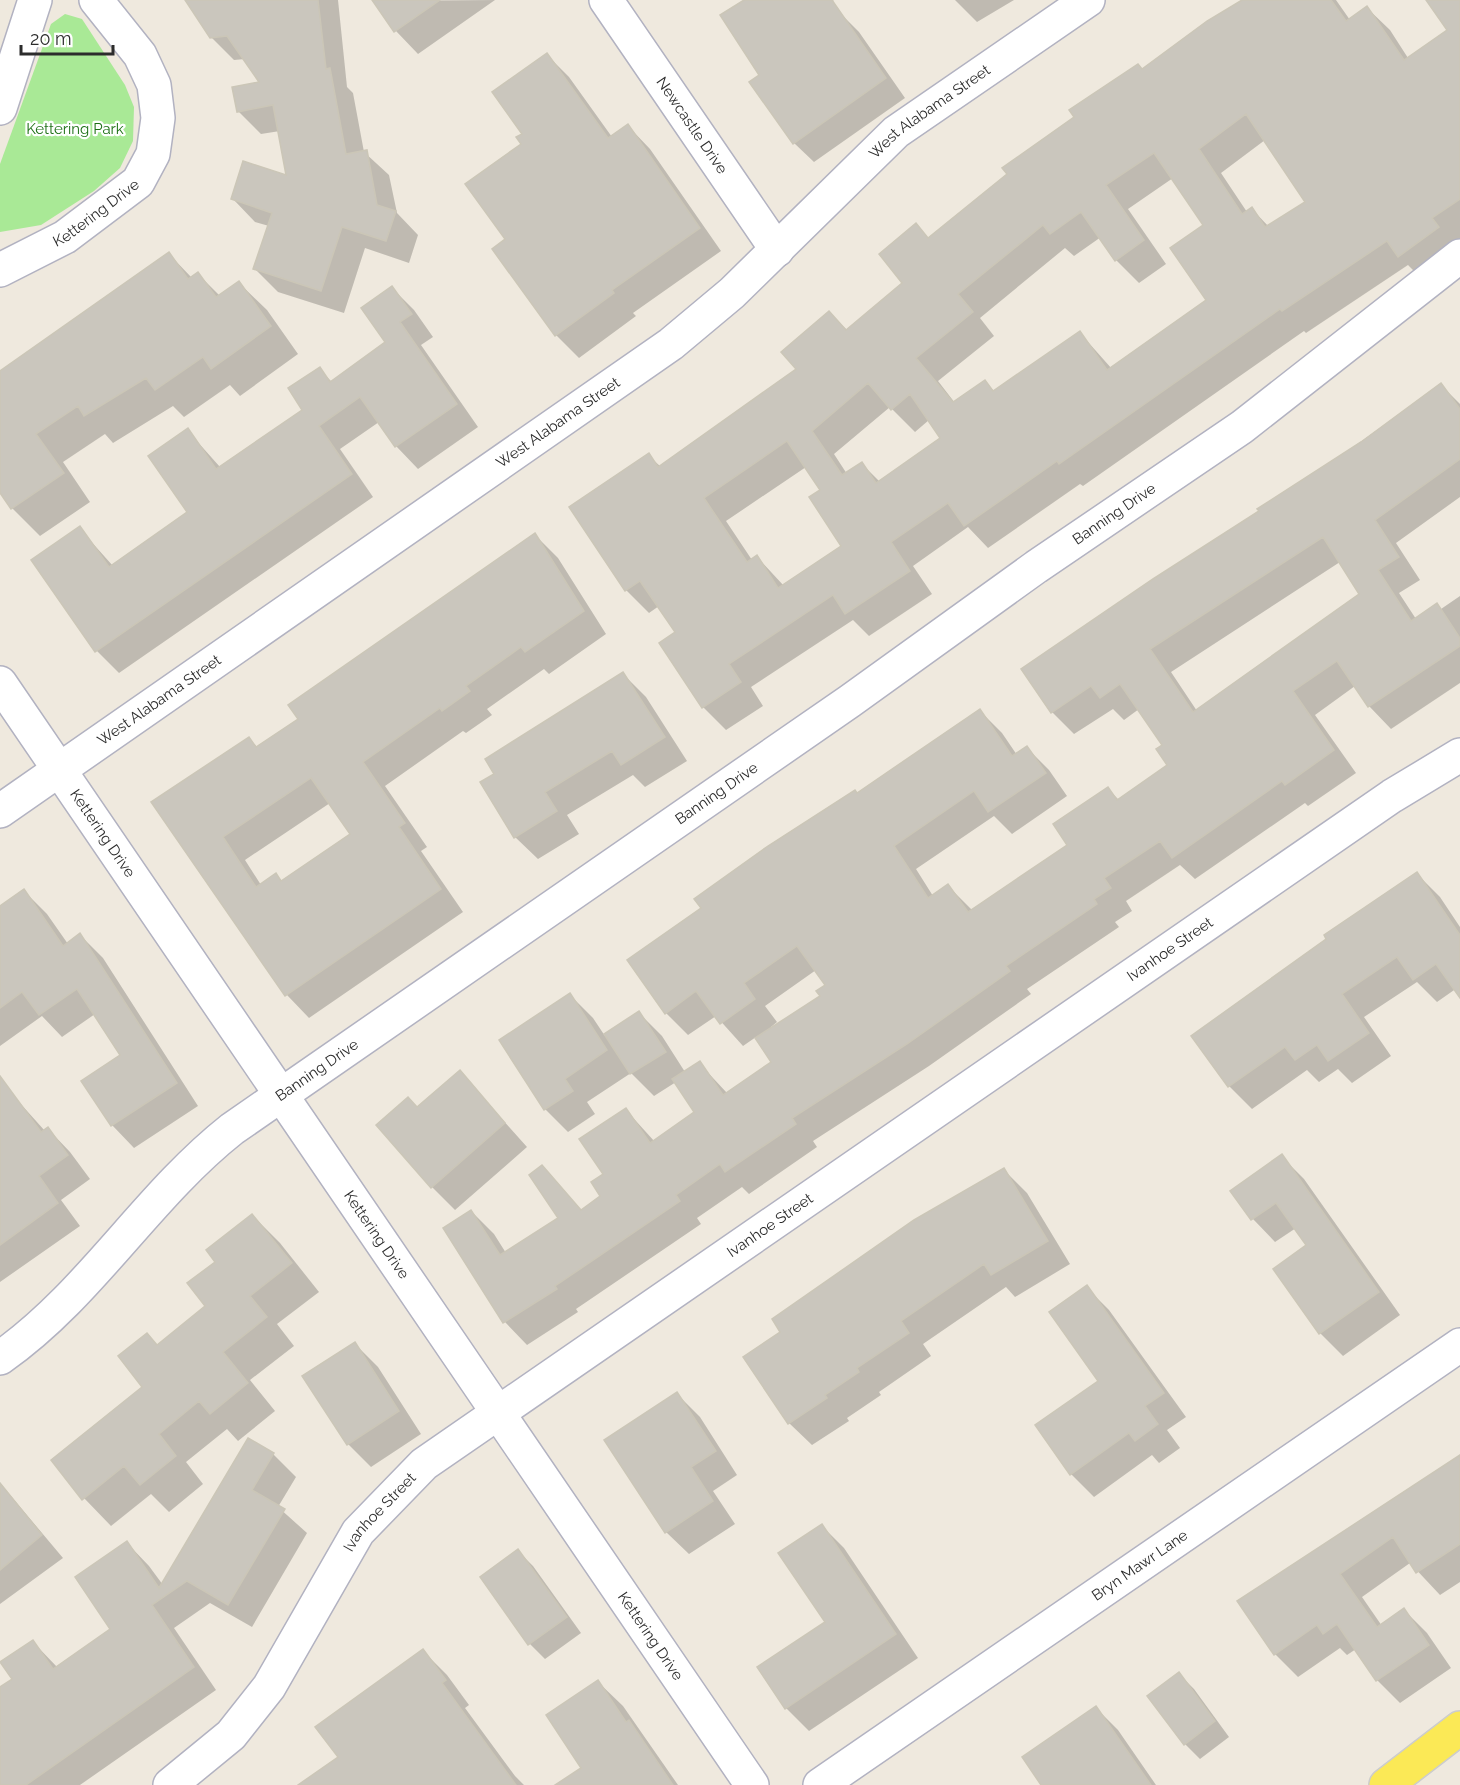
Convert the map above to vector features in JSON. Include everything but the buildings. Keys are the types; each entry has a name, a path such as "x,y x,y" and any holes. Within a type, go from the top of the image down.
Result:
{"main road":[{"path":"1386,1785 1460,1728"}],"street":[{"path":"0,108 35,0"},
{"name":"Kettering Drive","path":"0,270 65,237 138,182 153,154 158,117 154,85 140,55 96,0"},
{"name":"Newcastle Drive","path":"606,0 777,250"},
{"name":"West Alabama Street","path":"0,811 671,344 732,293 896,132 1088,0"},
{"name":"Banning Drive","path":"0,1358 30,1337 82,1286 200,1155 282,1095 850,701 1036,567 1242,427 1460,256"},
{"name":"Kettering Drive","path":"0,683 752,1785"},
{"name":"Ivanhoe Street","path":"170,1785 231,1735 269,1687 358,1532 424,1464 1392,796 1460,755"},
{"name":"Bryn Mawr Lane","path":"820,1785 1460,1345"}],"green space":[{"name":"Kettering Park","path":"65,14 82,19 125,85 134,107 133,141 120,168 94,191 41,225 0,232 0,164 51,24"}]}
